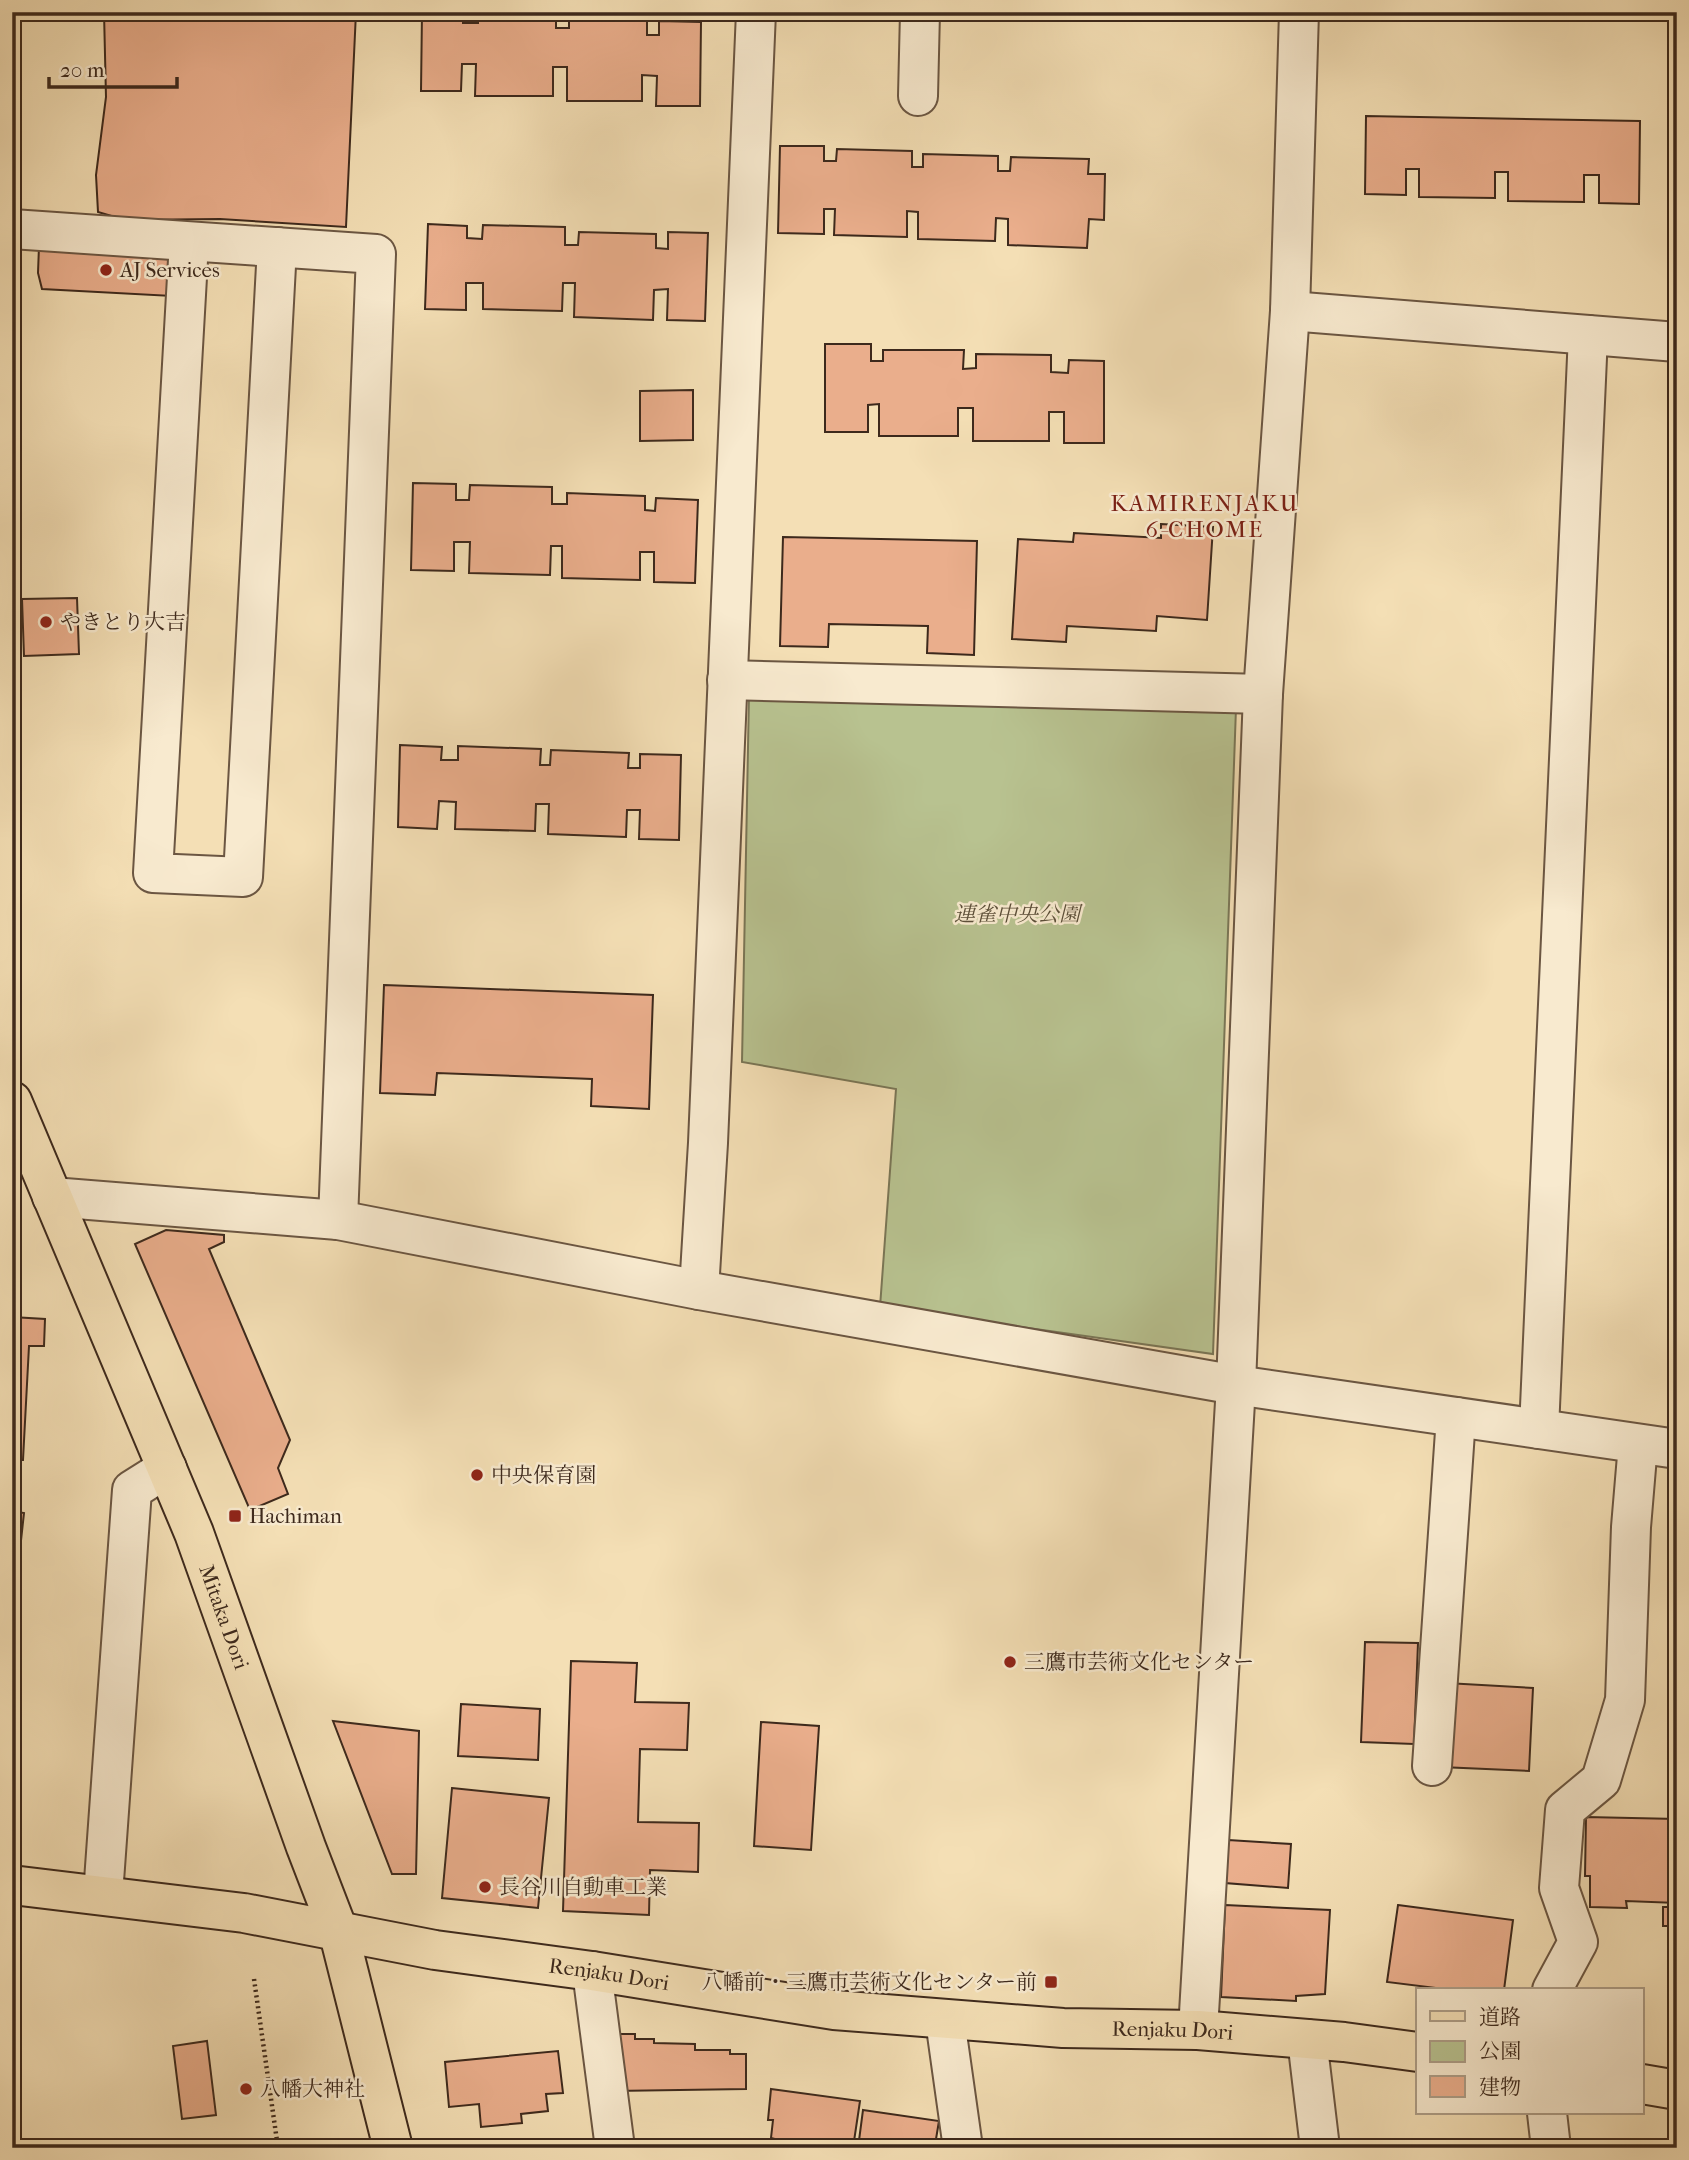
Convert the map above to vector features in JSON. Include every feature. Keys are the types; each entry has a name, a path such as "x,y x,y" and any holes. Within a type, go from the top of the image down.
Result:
{"main road":[{"name":"Mitaka Dori","path":"12,1101 194,1533 338,1930 393,2148"},
{"name":"Renjaku Dori","path":"12,1885 244,1913 435,1950 592,1971 834,2010 1063,2028 1198,2030 1416,2052"},
{"path":"1644,2084 1677,2090"}],"street":[{"path":"699,1290 708,1143 755,12"},
{"path":"918,96 920,12"},
{"path":"1198,2030 1236,1385 1264,694 1290,311 1299,12"},
{"path":"12,229 376,254 338,1220"},
{"path":"189,242 153,873 243,877 277,247"},
{"path":"1290,311 1677,342"},
{"path":"1539,1429 1588,335"},
{"path":"727,680 1264,694"},
{"path":"52,1197 338,1220 699,1290 1236,1385 1677,1450"},
{"path":"1432,1766 1456,1417"},
{"path":"1553,1988 1578,1942 1559,1888 1565,1811 1601,1780 1625,1700 1631,1527 1638,1444"},
{"path":"103,1895 132,1490 167,1468"},
{"path":"592,1971 614,2148"},
{"path":"945,2020 963,2148"},
{"path":"1307,2039 1320,2148"},
{"path":"1547,2114 1551,2148"}],"path":[{"path":"254,1979 278,2148"}],"green space":[{"name":"連雀中央公園","path":"749,695 1236,708 1213,1354 880,1307 896,1089 742,1062"}],"building":[{"path":"104,12 356,12 346,227 220,219 125,220 98,212 96,175 106,97"},
{"path":"422,12 463,12 463,23 478,23 478,12 556,13 556,28 569,28 569,16 647,17 647,35 659,35 659,21 701,22 700,106 656,106 657,76 642,75 642,101 567,101 567,67 553,67 553,96 475,96 476,64 462,64 461,91 421,91"},
{"path":"1366,116 1640,121 1639,204 1599,203 1599,175 1584,175 1584,202 1508,201 1508,172 1495,172 1495,198 1419,197 1419,169 1406,169 1406,195 1365,194"},
{"path":"1674,128 1677,128 1677,205 1674,205"},
{"path":"780,146 824,146 824,161 836,161 837,149 912,151 912,167 923,167 923,154 998,156 998,171 1010,171 1011,157 1089,159 1088,174 1105,174 1104,220 1089,219 1087,248 1008,245 1008,219 996,218 995,241 918,239 918,212 907,211 907,237 834,235 835,209 824,209 824,234 778,233"},
{"path":"428,224 467,226 467,238 482,239 483,225 565,227 565,245 578,245 579,232 656,234 656,248 668,249 668,232 708,233 705,321 667,320 668,289 654,290 653,320 574,317 575,283 563,283 562,311 483,309 483,283 466,283 466,310 425,309"},
{"path":"39,246 171,251 172,296 42,289 38,273"},
{"path":"825,344 871,344 871,361 883,361 883,350 964,350 963,369 976,368 976,354 1051,355 1051,372 1068,373 1069,360 1104,361 1104,443 1064,443 1064,412 1049,412 1049,441 973,441 973,408 958,408 958,436 879,436 879,404 868,405 868,432 825,432"},
{"path":"693,390 693,440 640,441 640,391"},
{"path":"413,483 456,484 456,500 469,500 470,485 552,487 552,504 567,504 567,493 645,496 645,510 655,511 656,498 698,500 695,583 654,582 654,552 640,552 640,580 562,578 562,546 551,546 550,575 469,573 470,542 454,542 454,571 411,570"},
{"path":"1161,524 1213,527 1207,620 1157,616 1156,631 1067,626 1066,642 1012,639 1018,539 1073,542 1074,533 1161,538"},
{"path":"783,537 977,541 974,655 927,653 928,626 829,624 828,647 780,646"},
{"path":"77,598 79,654 24,656 22,599"},
{"path":"400,745 442,747 441,760 458,760 458,746 541,749 540,765 550,765 551,750 629,753 628,768 640,768 640,754 681,755 679,840 639,839 640,810 627,810 626,837 548,834 549,804 536,804 535,831 455,829 456,802 439,801 437,829 398,827"},
{"path":"384,985 653,995 649,1109 591,1106 592,1079 437,1073 435,1095 380,1093"},
{"path":"166,1230 224,1235 224,1242 209,1249 290,1440 278,1468 288,1494 250,1510 135,1244"},
{"path":"12,1317 45,1319 44,1346 29,1346 23,1460 12,1460"},
{"path":"12,1511 24,1513 18,1568 12,1568"},
{"path":"1365,1642 1418,1643 1414,1744 1361,1742"},
{"path":"571,1661 637,1663 635,1702 689,1703 687,1750 640,1749 638,1822 699,1823 698,1872 650,1870 649,1915 563,1911"},
{"path":"1446,1683 1533,1688 1529,1771 1441,1767"},
{"path":"461,1704 540,1709 538,1760 458,1756"},
{"path":"333,1721 419,1731 416,1874 392,1874"},
{"path":"761,1722 819,1726 811,1850 754,1846"},
{"path":"452,1788 549,1798 538,1908 442,1898"},
{"path":"1586,1817 1677,1819 1677,1903 1626,1901 1627,1908 1590,1907 1590,1876 1585,1876"},
{"path":"1228,1840 1291,1844 1288,1888 1225,1883"},
{"path":"1225,1905 1330,1910 1325,1994 1296,1996 1296,2001 1221,1997"},
{"path":"1398,1905 1513,1920 1504,1988 1436,1988 1387,1982"},
{"path":"1663,1907 1677,1907 1677,1926 1663,1926"},
{"path":"613,2034 635,2034 635,2039 654,2039 654,2043 695,2044 695,2050 730,2050 730,2054 746,2054 746,2089 613,2091"},
{"path":"207,2041 216,2115 182,2119 173,2046"},
{"path":"558,2051 563,2093 546,2094 548,2111 521,2114 522,2123 481,2127 479,2104 449,2107 445,2062"},
{"path":"771,2089 860,2101 853,2148 775,2148 775,2139 771,2138 773,2120 768,2120"},
{"path":"863,2110 939,2121 936,2139 940,2140 939,2148 858,2148"}],"place":[{"name":"AJ Services","path":"106,270"},
{"name":"やきとり大吉","path":"46,622"},
{"name":"中央保育園","path":"477,1475"},
{"name":"Hachiman","path":"235,1516"},
{"name":"三鷹市芸術文化センター","path":"1010,1662"},
{"name":"長谷川自動車工業","path":"485,1887"},
{"name":"八幡前・三鷹市芸術文化センター前","path":"1051,1982"},
{"name":"八幡大神社","path":"246,2089"}],"district":[{"name":"KAMIRENJAKU 6-CHOME","path":"1205,516"}]}
